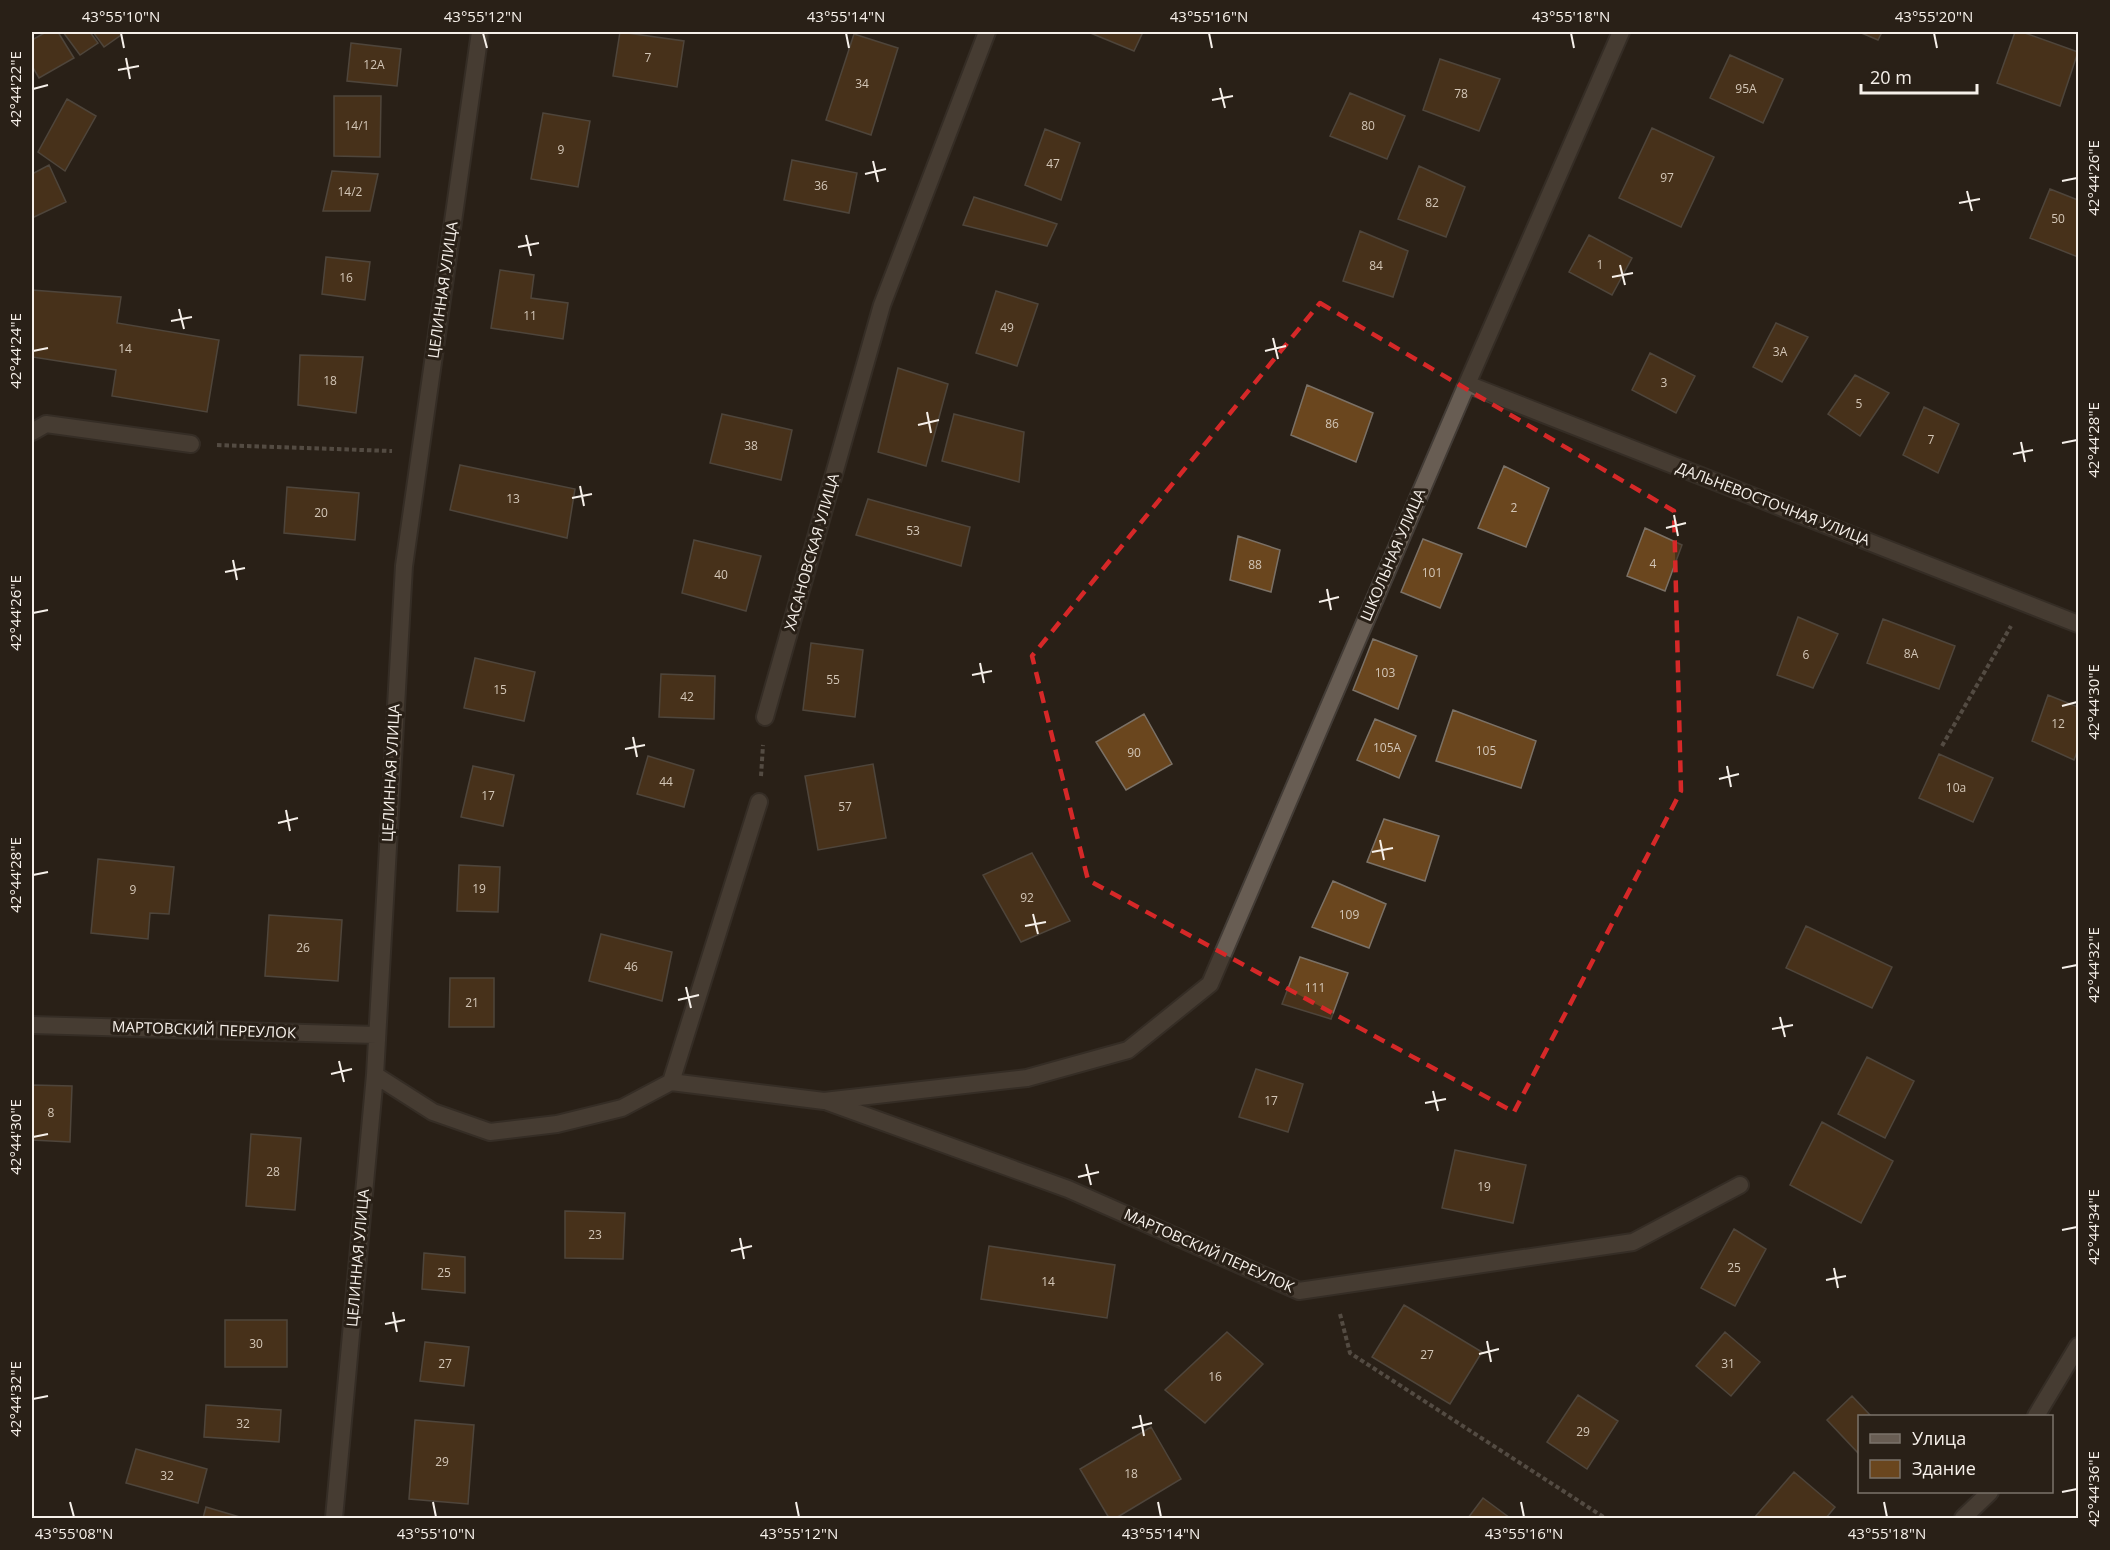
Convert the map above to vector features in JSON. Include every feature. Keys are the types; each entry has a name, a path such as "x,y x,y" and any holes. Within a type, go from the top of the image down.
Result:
{"street":[{"name":"ЦЕЛИННАЯ УЛИЦА","path":"334,1518 375,1075 404,566 480,32"},
{"name":"ХАСАНОВСКАЯ УЛИЦА","path":"765,717 882,305 987,32"},
{"name":"ШКОЛЬНАЯ УЛИЦА","path":"1128,1050 1210,984 1467,384 1621,32"},
{"name":"ДАЛЬНЕВОСТОЧНАЯ УЛИЦА","path":"1467,384 2079,624"},
{"path":"32,432 46,424 192,444"},
{"path":"375,1075 433,1113 490,1132 557,1124 622,1108 671,1082 759,802"},
{"name":"МАРТОВСКИЙ ПЕРЕУЛОК","path":"32,1025 376,1035"},
{"name":"МАРТОВСКИЙ ПЕРЕУЛОК","path":"824,1101 1027,1078 1128,1050"},
{"name":"МАРТОВСКИЙ ПЕРЕУЛОК","path":"671,1082 824,1101 1068,1189 1299,1291 1633,1242 1740,1185"},
{"path":"2037,1415 2079,1346"},
{"path":"1963,1518 1988,1493"}],"path":[{"path":"192,444 420,452"},
{"path":"1942,746 2025,602"},
{"path":"759,802 765,717"},
{"path":"1332,1286 1350,1353 1605,1518"}],"highlighted area":[{"path":"1320,303 1674,511 1681,791 1514,1112 1088,880 1032,656"}],"building":[{"path":"46,32 58,32 74,58 39,78 32,66 32,40"},
{"path":"63,32 90,32 98,43 80,55"},
{"path":"93,32 119,32 121,35 104,47"},
{"path":"620,32 684,41 677,87 613,76"},
{"path":"1088,32 1143,32 1134,51"},
{"path":"1859,32 1882,32 1878,40"},
{"path":"2015,32 2022,32 2078,52 2060,106 1997,83"},
{"path":"854,34 898,48 871,135 826,120"},
{"path":"351,43 401,49 397,86 347,81"},
{"path":"1730,55 1783,79 1763,123 1710,98"},
{"path":"1440,59 1500,79 1479,131 1423,110"},
{"path":"1350,93 1405,116 1387,159 1330,136"},
{"path":"334,96 381,96 380,157 334,156"},
{"path":"67,99 96,116 65,171 38,152"},
{"path":"543,113 590,121 578,187 531,179"},
{"path":"1652,128 1714,157 1681,227 1619,198"},
{"path":"1045,129 1080,143 1061,200 1025,185"},
{"path":"792,160 857,173 849,213 784,200"},
{"path":"49,165 66,202 32,218 32,174"},
{"path":"1419,166 1465,187 1446,237 1398,219"},
{"path":"332,171 378,174 370,211 323,211"},
{"path":"2050,189 2078,200 2078,257 2030,238"},
{"path":"974,197 1057,224 1047,246 963,225"},
{"path":"1360,231 1408,251 1393,297 1343,281"},
{"path":"1589,235 1632,258 1612,295 1569,272"},
{"path":"326,257 370,262 365,300 322,294"},
{"path":"500,270 534,275 531,298 568,303 563,339 491,328"},
{"path":"32,290 121,297 117,323 219,340 207,412 112,396 116,370 33,357 32,359"},
{"path":"996,291 1038,304 1017,366 976,353"},
{"path":"1776,323 1808,337 1782,382 1753,367"},
{"path":"1650,353 1695,376 1676,413 1632,390"},
{"path":"300,355 363,357 356,413 298,405"},
{"path":"898,368 948,384 926,466 878,452"},
{"path":"1855,375 1889,393 1860,436 1828,414"},
{"path":"1307,385 1373,413 1356,462 1291,435"},
{"path":"1924,407 1959,424 1938,473 1903,455"},
{"path":"722,414 792,430 781,480 710,463"},
{"path":"954,414 1024,432 1019,482 942,461"},
{"path":"460,465 575,489 567,538 450,510"},
{"path":"1504,466 1549,488 1526,547 1478,528"},
{"path":"287,487 359,493 355,540 284,533"},
{"path":"868,499 970,527 961,566 856,535"},
{"path":"1645,528 1682,545 1665,591 1627,576"},
{"path":"1238,536 1280,550 1271,592 1230,580"},
{"path":"1423,539 1462,554 1440,608 1401,592"},
{"path":"694,540 761,556 746,611 682,593"},
{"path":"1798,617 1838,634 1813,688 1777,675"},
{"path":"1883,619 1955,646 1939,689 1867,663"},
{"path":"1373,639 1417,656 1398,709 1353,690"},
{"path":"811,643 863,650 855,717 803,710"},
{"path":"475,658 535,672 524,721 464,708"},
{"path":"661,674 715,676 714,719 659,717"},
{"path":"2048,695 2078,707 2078,749 2074,760 2032,741"},
{"path":"1453,710 1536,741 1521,788 1436,761"},
{"path":"1144,714 1172,764 1126,790 1096,742"},
{"path":"1375,719 1416,736 1399,778 1357,760"},
{"path":"1939,754 1993,778 1973,822 1919,798"},
{"path":"648,756 694,770 684,807 637,794"},
{"path":"873,764 886,838 818,850 805,776"},
{"path":"473,766 514,775 503,826 461,817"},
{"path":"1384,819 1439,836 1425,881 1367,862"},
{"path":"1032,853 1070,921 1021,942 983,875"},
{"path":"98,859 174,867 169,914 150,913 148,939 91,933"},
{"path":"459,865 500,867 498,912 457,911"},
{"path":"1333,881 1386,904 1369,948 1312,927"},
{"path":"269,915 342,920 338,981 265,976"},
{"path":"1806,926 1892,967 1872,1008 1786,968"},
{"path":"601,934 672,952 662,1001 589,981"},
{"path":"1300,957 1348,973 1331,1019 1282,1004"},
{"path":"450,978 494,978 494,1027 449,1027"},
{"path":"1867,1057 1914,1081 1885,1138 1838,1114"},
{"path":"1256,1069 1303,1084 1288,1132 1239,1117"},
{"path":"32,1085 72,1086 70,1142 32,1140"},
{"path":"1822,1122 1893,1161 1861,1223 1790,1185"},
{"path":"251,1134 301,1138 295,1210 246,1206"},
{"path":"1455,1150 1526,1165 1513,1223 1442,1208"},
{"path":"565,1211 625,1213 623,1259 565,1258"},
{"path":"1734,1229 1766,1249 1735,1306 1701,1288"},
{"path":"989,1246 1115,1265 1107,1318 981,1299"},
{"path":"424,1253 465,1257 465,1293 422,1289"},
{"path":"1404,1305 1482,1352 1450,1404 1372,1357"},
{"path":"225,1320 287,1320 287,1367 225,1367"},
{"path":"1227,1332 1263,1364 1205,1423 1165,1390"},
{"path":"1725,1332 1760,1362 1731,1396 1696,1366"},
{"path":"425,1342 469,1347 464,1386 420,1381"},
{"path":"1578,1395 1618,1421 1587,1469 1547,1442"},
{"path":"1852,1396 1870,1415 1858,1415 1858,1453 1827,1420"},
{"path":"206,1405 281,1410 279,1442 204,1437"},
{"path":"415,1420 474,1425 468,1504 409,1499"},
{"path":"1151,1427 1181,1479 1116,1518 1109,1518 1080,1469"},
{"path":"136,1449 207,1469 198,1503 126,1483"},
{"path":"1794,1472 1835,1507 1826,1518 1754,1518"},
{"path":"1483,1498 1510,1518 1468,1518"},
{"path":"206,1507 243,1518 203,1518"}]}
